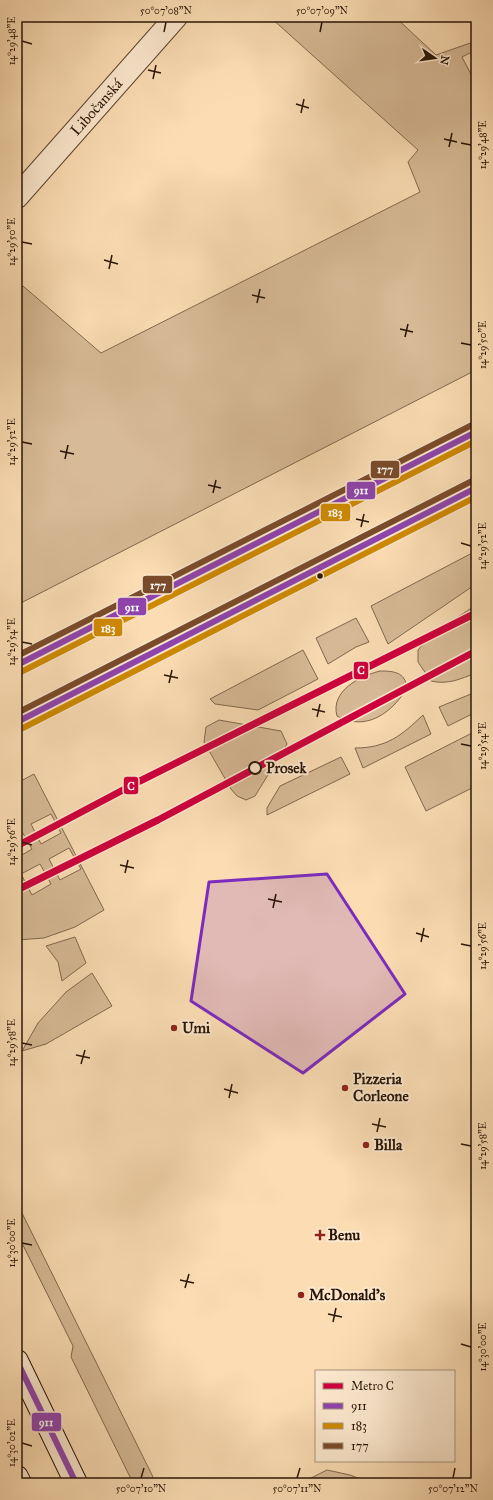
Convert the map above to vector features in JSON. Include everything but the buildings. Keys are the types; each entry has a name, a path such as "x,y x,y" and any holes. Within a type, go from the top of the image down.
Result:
{"main road":[{"name":"Libočanská","path":"17,197 176,17"},
{"path":"17,665 476,432"},
{"path":"17,722 476,488"},
{"path":"17,1361 76,1483"},
{"path":"17,1477 20,1483"}],"highlighted area":[{"path":"327,874 405,994 303,1073 191,1001 209,882"}],"shaded area":[{"path":"270,17 395,17 436,55 476,41 476,50 462,57 476,84 476,370 17,605 17,293 23,286 101,353 420,192 408,162 418,150"},
{"path":"476,551 476,584 388,644 371,606"},
{"path":"476,605 476,673 448,682 431,681 418,662 418,650 430,636"},
{"path":"356,618 369,642 356,647 328,664 316,638"},
{"path":"303,650 318,679 258,710 215,704 210,699"},
{"path":"380,671 394,672 401,676 406,683 407,688 394,705 386,712 368,721 358,722 337,716 336,707 342,692 356,681 372,673"},
{"path":"476,692 476,712 448,726 439,707"},
{"path":"423,715 431,734 363,768 355,748 376,746 384,743 400,735"},
{"path":"219,720 281,731 287,744 255,796 246,800 237,796 231,789 204,742 206,727"},
{"path":"476,731 476,786 426,811 405,767"},
{"path":"341,757 350,774 267,815 267,808 280,786"},
{"path":"34,774 104,910 75,927 44,938 17,940 17,902 22,899 17,889 17,858 32,849 21,830 17,832 17,783","holes":["51,814 61,833 41,844 31,824","69,848 81,869 60,880 49,859","40,864 51,884 32,895 21,874"]},
{"path":"75,937 86,963 62,981 58,962 46,946"},
{"path":"92,973 112,1006 46,1044 22,1051 38,1023 66,992"},
{"path":"17,1203 156,1483 133,1483 71,1357 73,1346 17,1233"},
{"path":"327,1470 350,1475 371,1483 301,1483"}],"metro line":[{"name":"C","path":"17,846 140,781 476,613"},
{"name":"C","path":"17,890 158,820 476,651"}],"transit line":[{"name":"177","path":"17,656 472,425"},
{"name":"911","path":"17,665 476,432"},
{"name":"183","path":"21,672 476,441"},
{"name":"177","path":"17,713 472,481"},
{"name":"911","path":"17,722 476,488"},
{"name":"183","path":"21,729 476,497"},
{"name":"911","path":"17,1361 76,1483"}],"place":[{"name":"Prosek","path":"255,768"},
{"name":"Umi","path":"174,1028"},
{"name":"Pizzeria Corleone","path":"345,1088"},
{"name":"Billa","path":"366,1145"},
{"name":"Benu","path":"320,1235"},
{"name":"McDonald's","path":"301,1295"}]}
